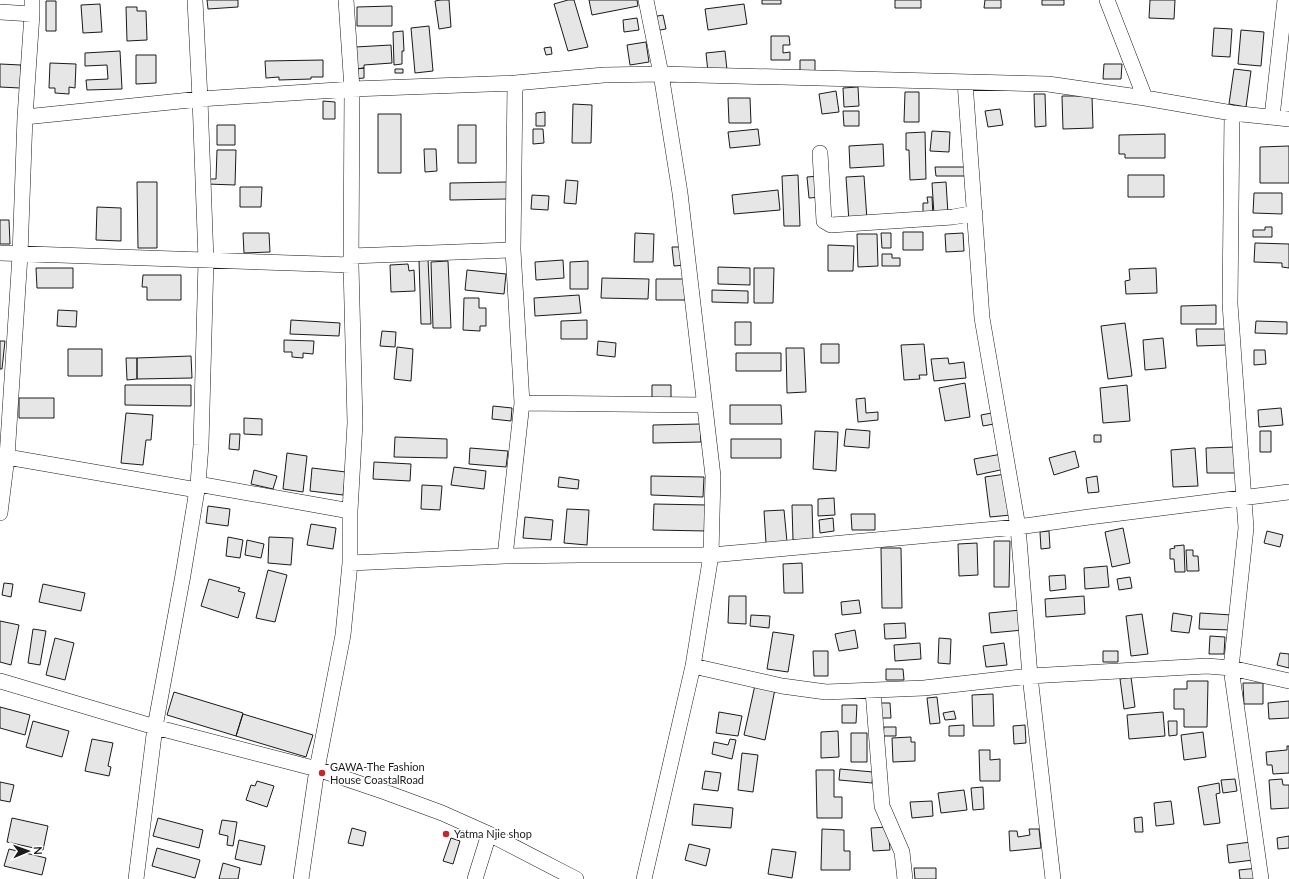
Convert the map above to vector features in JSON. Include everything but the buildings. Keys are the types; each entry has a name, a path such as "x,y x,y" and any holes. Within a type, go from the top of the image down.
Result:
{"street":[{"path":"136,879 155,727 183,576 197,487 201,445 206,260 195,0"},
{"path":"301,879 317,769 343,636 350,563 350,511 355,423 351,261 352,89 346,0"},
{"path":"644,879 693,666 711,555 712,476 680,193 661,74 646,0"},
{"path":"1107,0 1145,98"},
{"path":"1272,118 1285,0"},
{"path":"0,12 32,7 25,117 20,255 7,457 0,513"},
{"path":"25,117 200,99 352,89 515,83 604,76 661,74 1048,84 1145,98 1232,113 1289,119"},
{"path":"965,82 982,318 1018,527 1030,676 1054,879"},
{"path":"505,556 522,403 513,250 515,83"},
{"path":"1232,113 1230,304 1246,528 1231,668 1261,879"},
{"path":"820,153 824,221 831,225 953,217 975,213"},
{"path":"0,253 20,255 206,260 351,261 513,250"},
{"path":"522,403 704,405"},
{"path":"7,457 350,511"},
{"path":"350,563 505,556 711,555 1018,527 1289,492"},
{"path":"693,666 782,686 826,692 924,688 1030,676 1206,666 1231,668 1289,681"},
{"path":"0,682 155,727 317,769 385,792 442,813 489,834 576,879"},
{"path":"873,691 882,806 902,852 905,879"},
{"path":"475,879 489,834"}],"place":[{"name":"GAWA-The Fashion House CoastalRoad","path":"322,773"},
{"name":"Yatma Njie shop","path":"446,834"}]}
